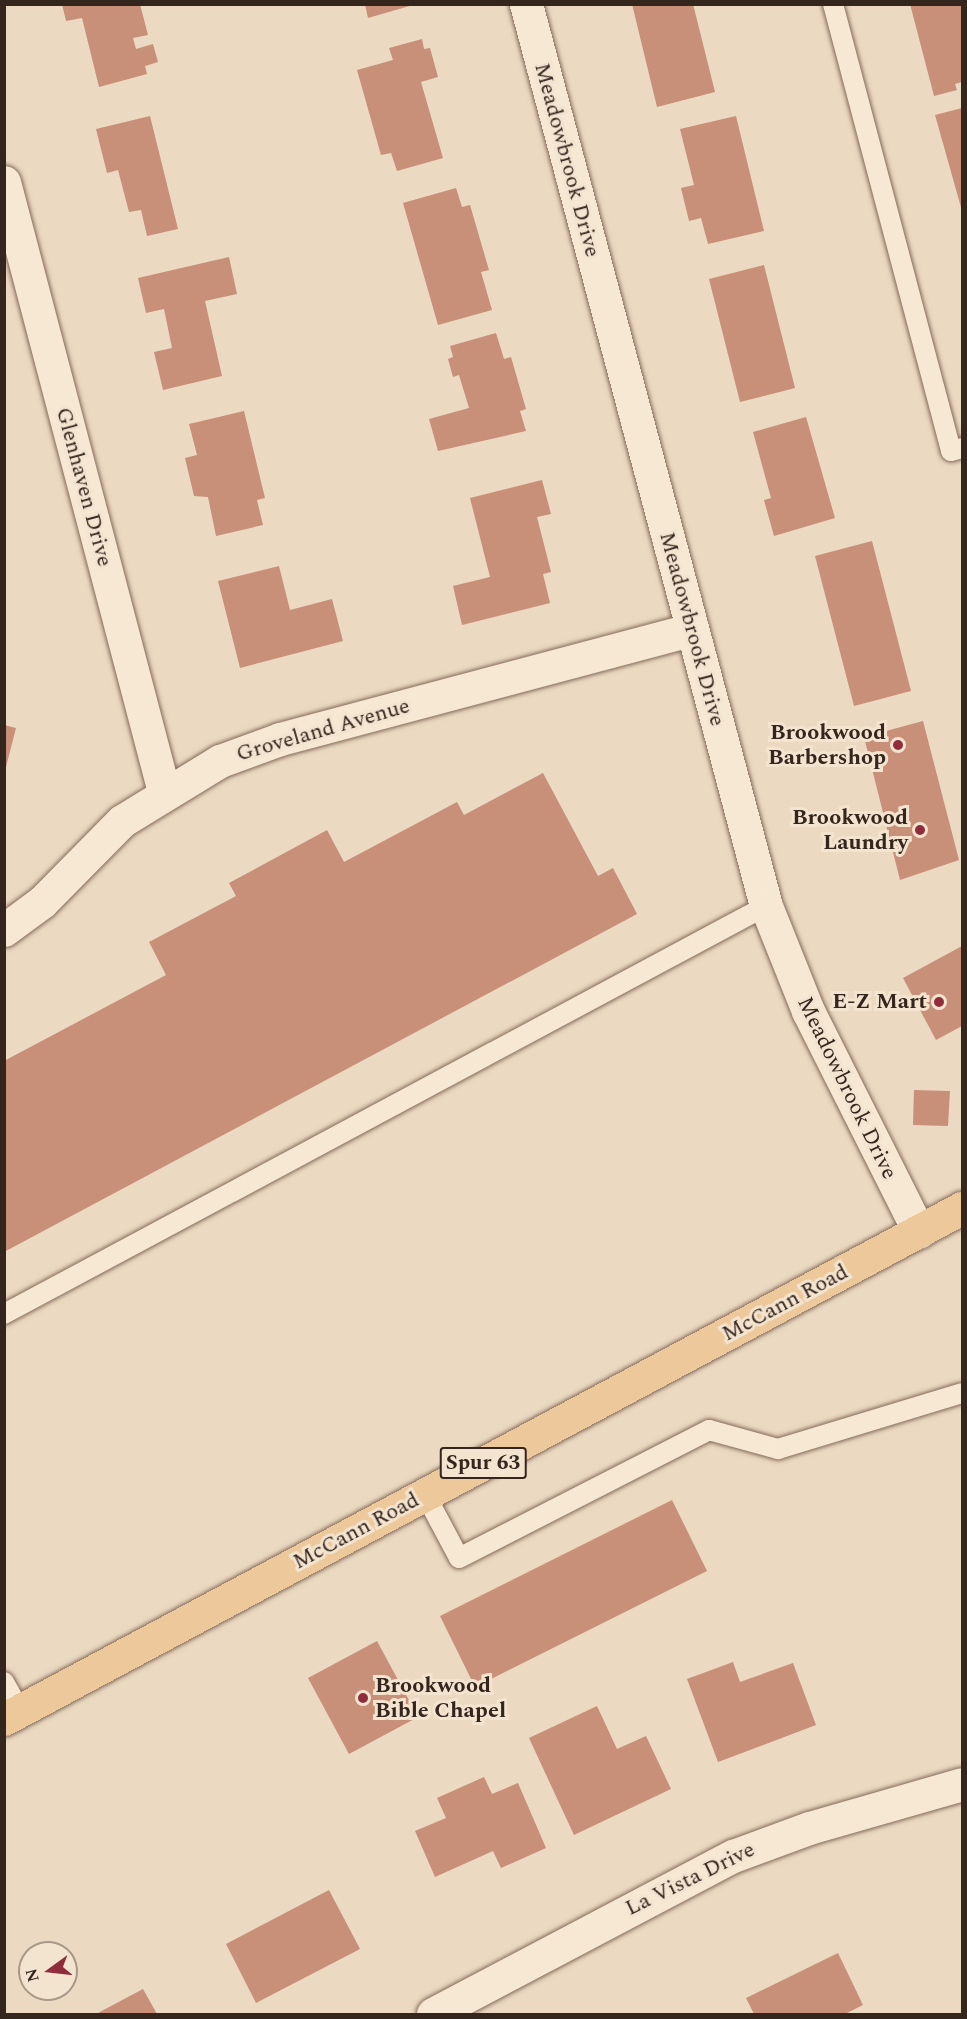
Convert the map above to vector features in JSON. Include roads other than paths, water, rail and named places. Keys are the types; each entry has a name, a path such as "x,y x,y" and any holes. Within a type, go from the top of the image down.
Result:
{"main road":[{"name":"McCann Road","path":"12,1715 963,1208"}],"street":[{"name":"Meadowbrook Drive","path":"526,4 766,906 808,1011 919,1232"},
{"name":"Glenhaven Drive","path":"4,182 164,792"},
{"name":"Groveland Avenue","path":"4,930 42,902 122,820 164,792 264,744 692,629"},
{"name":"La Vista Drive","path":"433,2014 733,1856 809,1828 963,1784"}],"lane":[{"path":"833,4 951,451 963,448"},
{"path":"4,1314 766,906"},
{"path":"425,1494 459,1558 709,1430 778,1449 963,1393"},
{"path":"4,1682 12,1715"}],"place":[{"name":"Brookwood Barbershop","path":"898,745"},
{"name":"Brookwood Laundry","path":"920,830"},
{"name":"E-Z Mart","path":"939,1002"},
{"name":"Brookwood Bible Chapel","path":"363,1698"}]}
